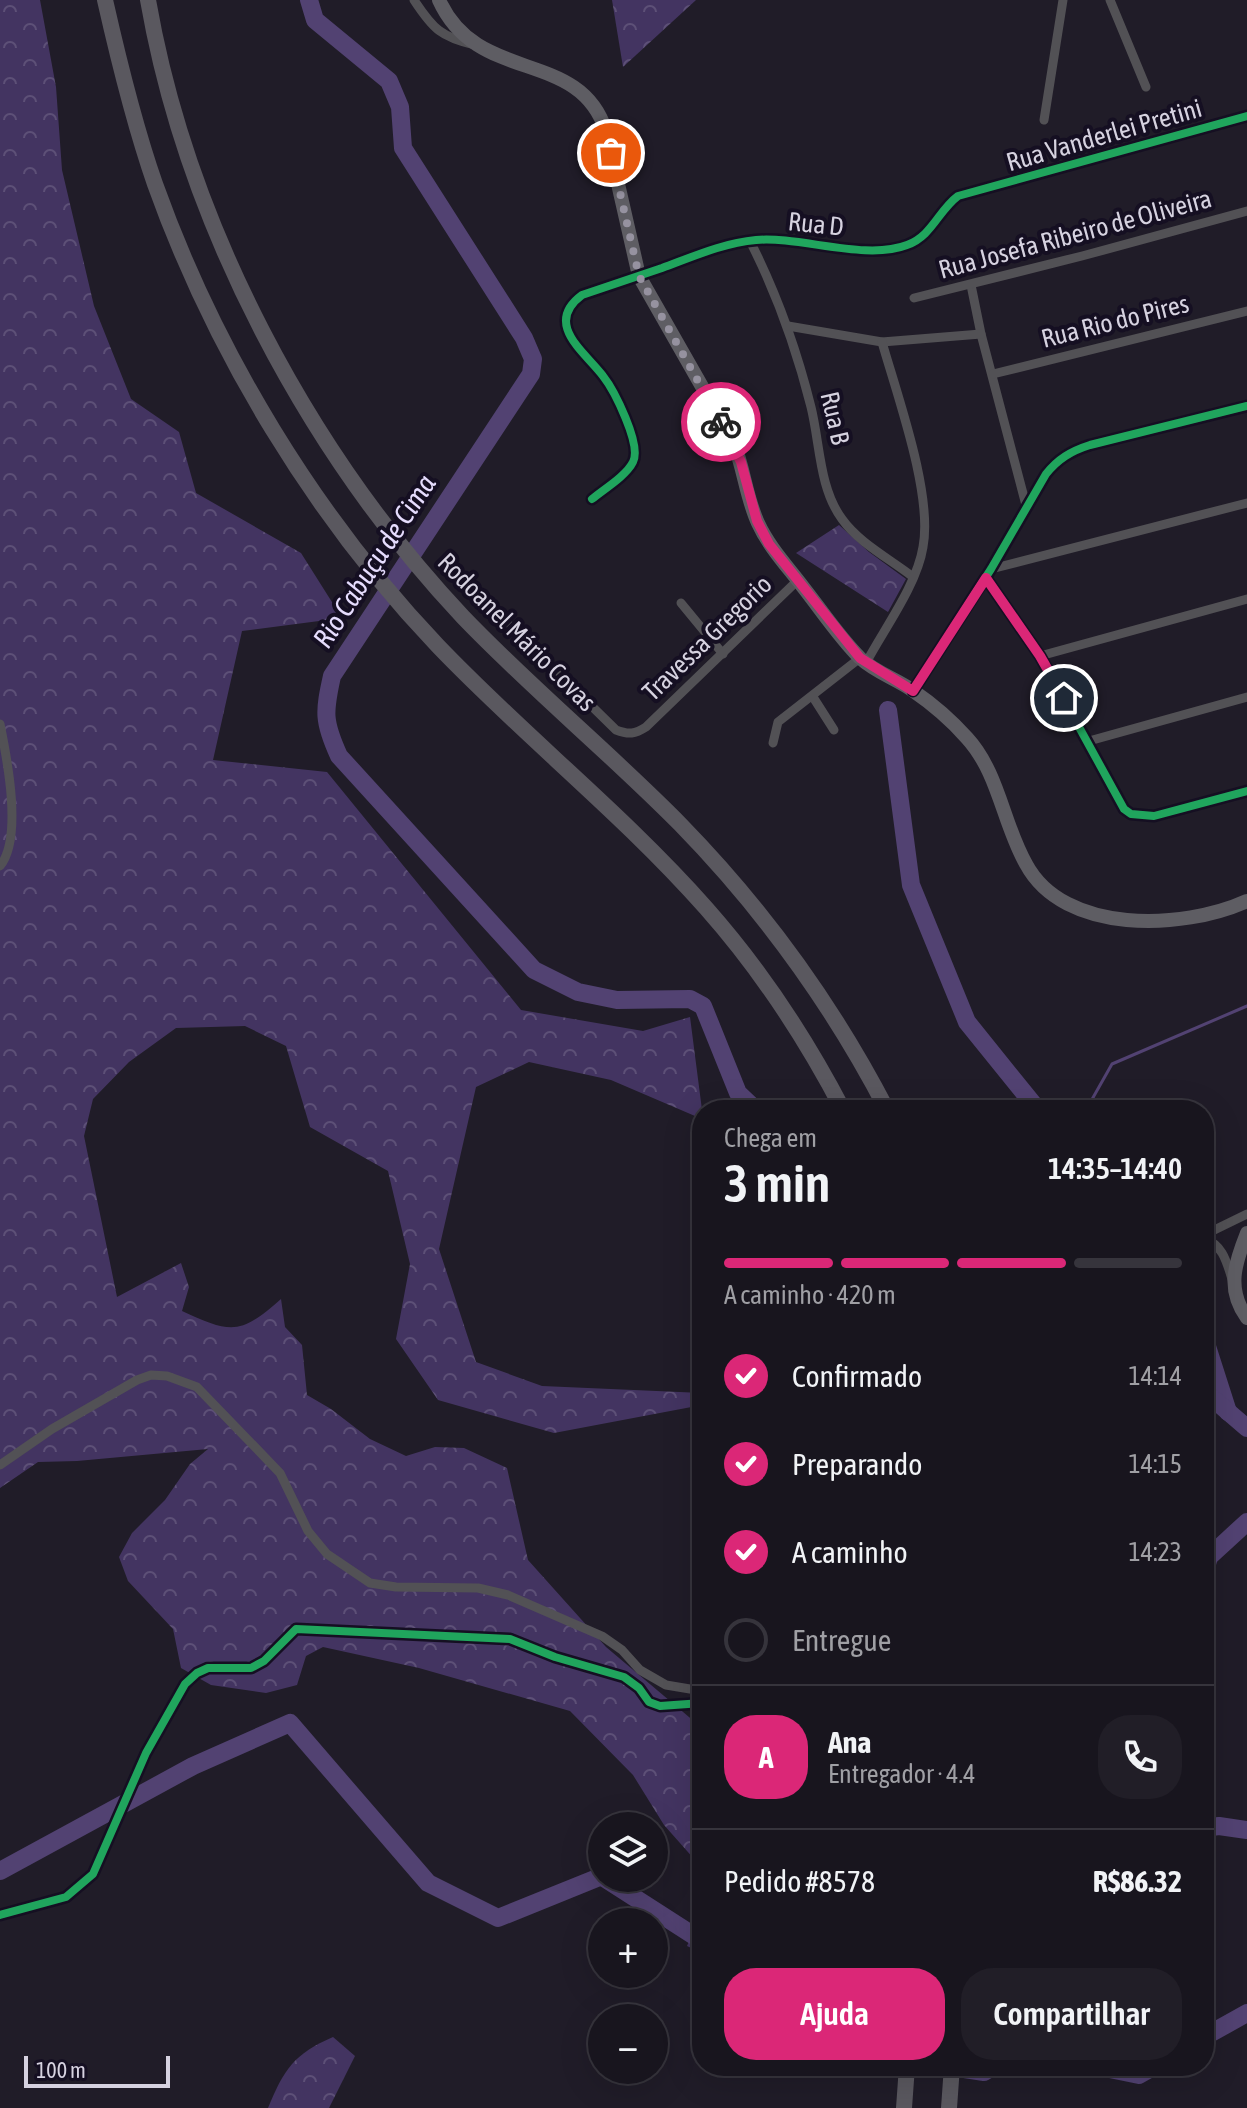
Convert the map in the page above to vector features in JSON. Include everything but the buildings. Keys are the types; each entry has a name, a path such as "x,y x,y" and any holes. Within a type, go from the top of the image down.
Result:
{"highway":[{"path":"105,0 133,115 155,184 185,260 247,385 325,509 392,595 438,646 651,850 706,907 792,1020 838,1100"},
{"name":"Rodoanel Mário Covas","path":"148,0 168,91 189,160 210,214 263,330 352,481 396,539 464,617 677,822 743,893 823,999 882,1100"},
{"path":"904,2108 906,2076"},
{"path":"949,2108 951,2076"}],"main road":[{"path":"439,0 449,21 475,45 566,82 592,101 606,131 639,276 733,441 757,521 769,544 863,660 913,691 978,751 988,768 1024,862 1035,880 1065,905 1108,918 1189,917 1235,907 1247,901"},
{"path":"1247,1233 1232,1279 1238,1303 1247,1318"}],"street":[{"path":"414,0 430,23 445,36 475,45"},
{"path":"1044,120 1063,0"},
{"path":"1110,0 1146,87"},
{"name":"Rua Vanderlei Pretini","path":"971,191 1247,116"},
{"name":"Rua D","path":"592,499 628,468 636,451 611,387 578,350 567,328 567,311 572,302 582,295 710,250 750,241 768,239 869,250 906,246 934,226 949,203 971,191"},
{"name":"Rua Josefa Ribeiro de Oliveira","path":"914,298 1247,211"},
{"name":"Rua B","path":"750,241 788,326 812,410 833,502 851,531 913,577"},
{"path":"971,285 1026,505"},
{"name":"Rua Rio do Pires","path":"993,374 1247,311"},
{"path":"788,326 882,342 981,334"},
{"path":"773,743 778,722 863,660 913,577 923,549 925,514 882,342"},
{"path":"913,691 1056,461 1073,451 1247,406"},
{"path":"988,573 1247,503"},
{"path":"988,573 1089,741 1124,809 1131,814 1154,816 1247,791"},
{"name":"Travessa Gregorio","path":"506,622 616,730 626,734 636,733 646,727 798,580"},
{"path":"1040,656 1247,599"},
{"path":"681,603 723,654"},
{"path":"813,697 834,730"},
{"path":"1089,741 1247,697"},
{"path":"0,724 7,757 11,826 7,857 0,866"},
{"path":"1214,1232 1247,1214"},
{"path":"1214,1243 1222,1250 1232,1279"},
{"path":"0,1465 52,1429 137,1380 151,1375 184,1380 213,1402 280,1473 308,1531 327,1554 370,1583 396,1587 478,1588 508,1595 602,1636 622,1650 640,1670 666,1685 692,1689"},
{"path":"0,1915 55,1901 80,1888 99,1864 130,1788 185,1684 208,1668 251,1668 264,1661 296,1629 510,1639 555,1657 624,1677 639,1688 649,1702 660,1706 692,1704"}],"green space":[{"path":"0,0 40,0 56,87 62,170 94,306 131,399 179,432 196,493 301,553 342,618 242,631 213,760 327,772 521,1010 643,1031 690,1017 701,1100 692,1100 692,1115 611,1080 529,1062 476,1087 439,1249 476,1362 542,1386 692,1393 692,1407 554,1433 438,1400 396,1339 410,1264 388,1171 310,1127 286,1046 245,1026 176,1028 129,1062 93,1099 84,1136 117,1297 181,1263 189,1287 182,1311 213,1324 224,1327 245,1325 281,1299 285,1327 302,1345 307,1395 370,1439 406,1456 435,1447 464,1448 507,1468 528,1560 606,1647 692,1720 692,1857 668,1830 668,1812 656,1812 633,1775 570,1711 419,1668 323,1647 306,1656 297,1685 266,1693 211,1685 181,1668 173,1629 128,1581 119,1557 132,1533 165,1500 190,1464 208,1449 38,1462 0,1488"},
{"path":"612,0 696,0 623,67"},
{"path":"839,525 906,579 888,612 796,553"},
{"path":"333,2037 355,2056 329,2108 268,2108 292,2064"}],"waterway":[{"name":"Rio Cabuçu de Cima","path":"309,0 315,20 389,81 400,107 403,148 524,338 533,359 531,374 332,676 326,716 334,744 339,756 534,970 578,992 617,1000 690,999 703,1006 738,1093 745,1100"},
{"path":"888,710 911,885 967,1022 1030,1100"},
{"path":"1092,1100 1112,1064 1247,1006"},
{"path":"1214,1368 1228,1412"},
{"name":"Rio Cabuçu de Cima","path":"1214,1400 1247,1428"},
{"name":"Rio Cabuçu de Cima","path":"1214,1552 1247,1522"},
{"path":"0,1871 193,1766 290,1723 428,1883 498,1918 588,1882"},
{"name":"Rio Cabuçu de Cima","path":"1214,1827 1247,1830"},
{"path":"626,1892 692,1935"},
{"path":"1214,2031 1247,2013"}],"cycle path":[{"path":"592,499 625,472 635,454 626,418 614,393 578,347 567,327 566,317 571,306 582,295 708,251 756,240 872,250 907,245 923,236 958,196 1247,116"},
{"path":"913,691 1055,464 1090,445 1247,406"},
{"path":"986,578 1040,656 1124,809 1131,814 1154,816 1247,791"},
{"path":"0,1915 66,1897 93,1874 146,1753 185,1684 208,1668 251,1668 264,1661 296,1629 510,1639 555,1657 624,1677 639,1688 649,1702 660,1706 692,1704"}],"way so far":[{"path":"611,153 639,276 721,422"}],"route":[{"path":"721,422 733,441 750,501 769,544 866,663 913,691 986,578 1040,656 1064,698"}]}
